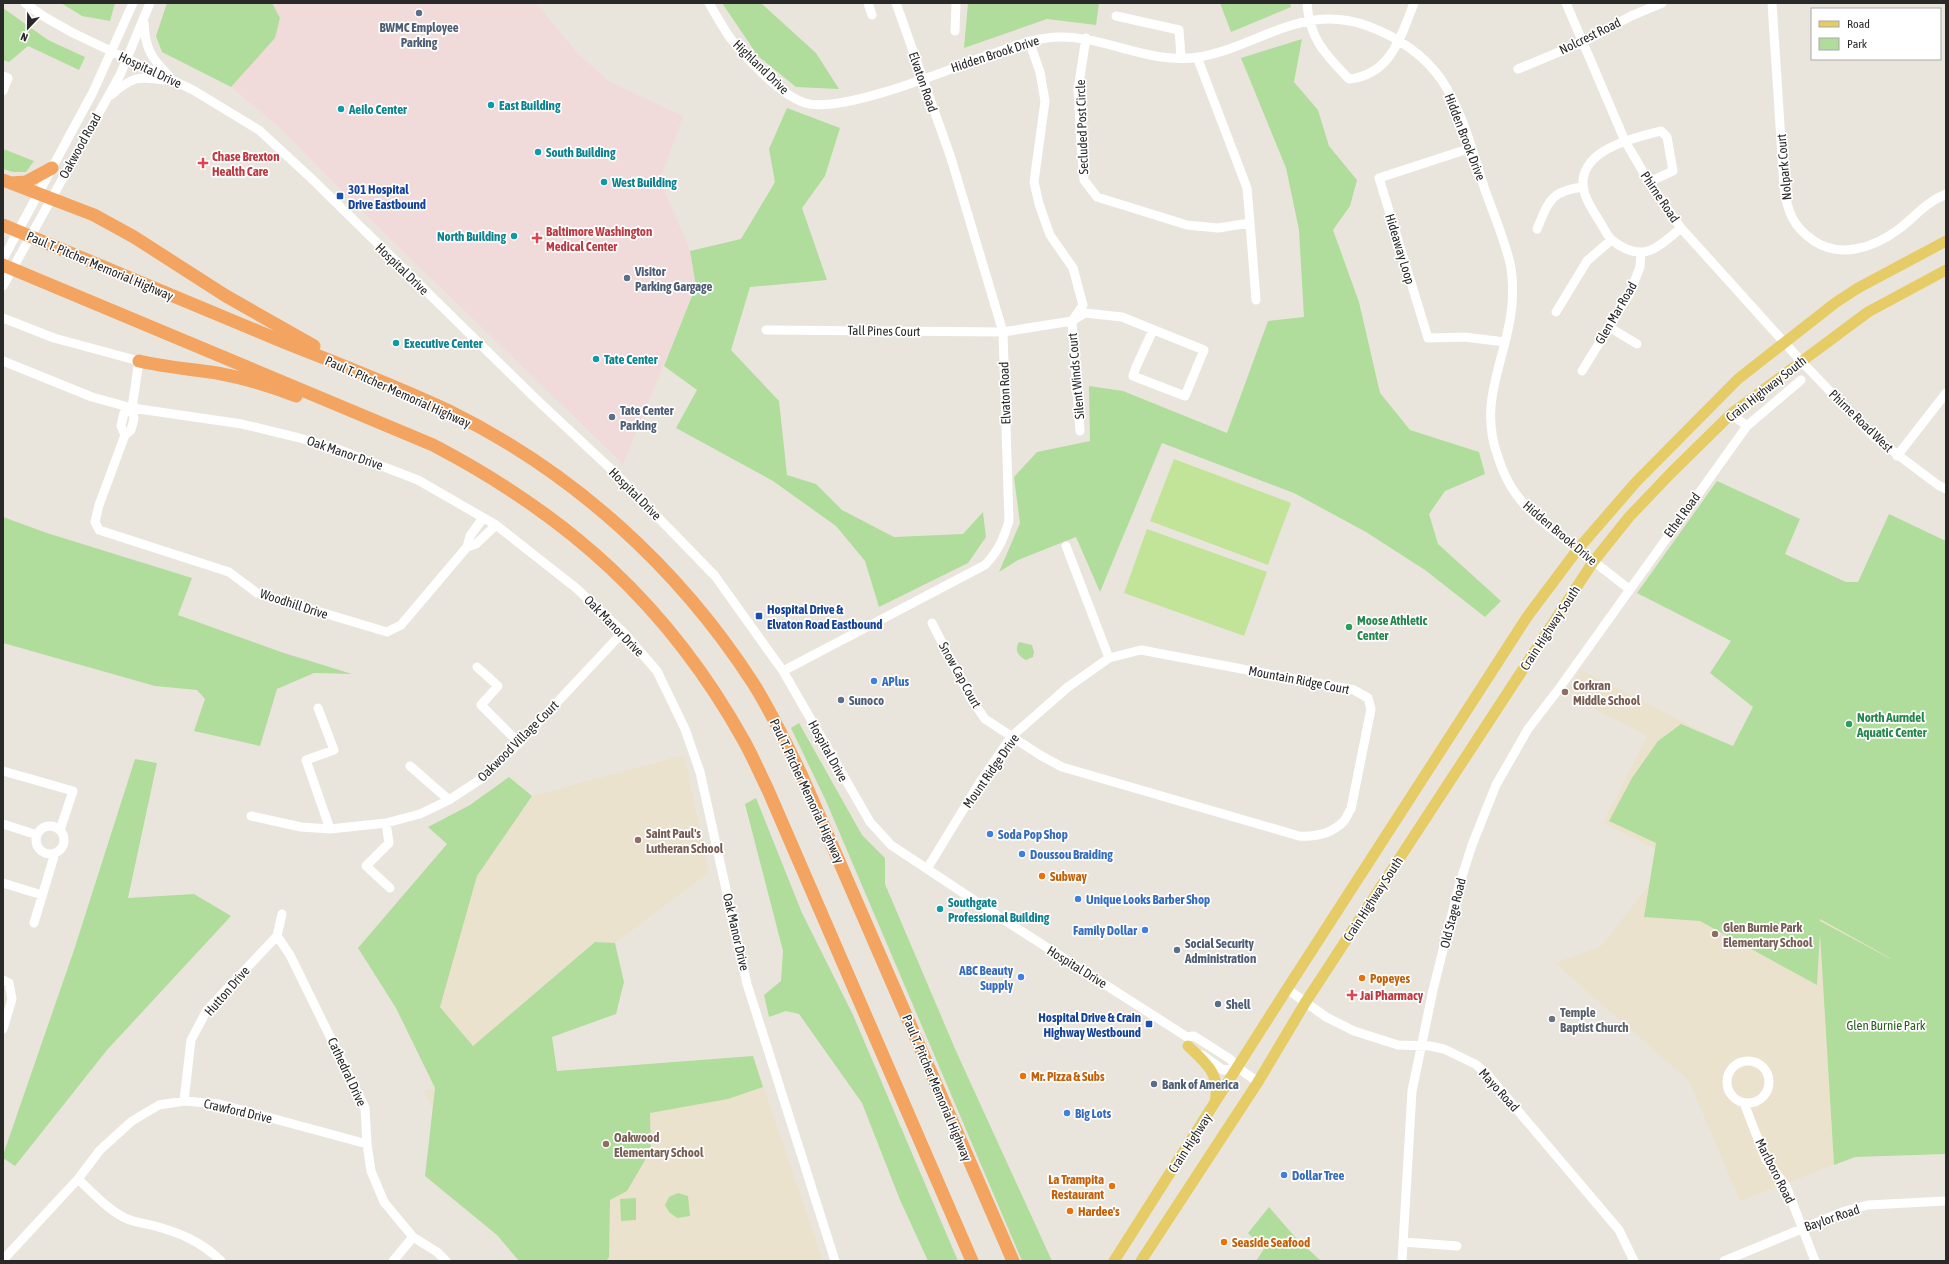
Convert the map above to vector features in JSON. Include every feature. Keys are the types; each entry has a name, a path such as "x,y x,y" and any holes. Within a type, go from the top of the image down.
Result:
{"highway":[{"path":"7,182 26,182 52,168"},
{"path":"7,182 94,215 134,236 226,296 275,325 414,396"},
{"name":"Paul T. Pitcher Memorial Highway","path":"3,225 449,411 537,462 585,497 625,531 663,568 729,648 774,719 802,776 1013,1261"},
{"path":"3,265 400,430 458,458 518,494 569,531 602,560 636,594 672,633 698,668 745,742 768,790 972,1261"},
{"path":"139,361 160,366 218,373 292,394 432,449 464,464 518,494"}],"main road":[{"name":"Crain Highway South","path":"1265,1025 1527,617 1578,549 1636,482 1738,379 1835,303 1858,288 1946,241"},
{"name":"Crain Highway South","path":"1258,1082 1305,1003 1593,562 1629,517 1670,474 1732,414 1868,312 1946,270"},
{"name":"Crain Highway","path":"1114,1261 1265,1025"},
{"path":"1187,1042 1209,1066 1213,1074 1217,1094 1214,1105"},
{"name":"Crain Highway","path":"1140,1261 1258,1082"}],"street":[{"name":"Hospital Drive","path":"25,3 49,20 126,60 174,81 259,130 312,179 536,399 614,472 715,576 783,671 870,822 891,845 1187,1042 1194,1036 1230,1059 1238,1068 1258,1082"},
{"name":"Oakwood Road","path":"3,259 112,53 134,3"},
{"name":"Oakwood Road","path":"3,286 107,98 126,60 150,3"},
{"name":"Highland Drive","path":"709,3 730,38 754,64 786,94 805,103 823,106 845,103 922,79"},
{"path":"868,3 872,15"},
{"name":"Elvaton Road","path":"783,671 985,565 998,551 1004,539 1009,521 1003,332 951,158 896,3"},
{"path":"955,31 956,3"},
{"path":"1307,3 1308,20 1320,46 1349,78 1361,78 1379,68 1389,57 1399,40 1414,3"},
{"name":"Phirne Road","path":"1566,3 1625,141 1649,182 1681,228 1801,361"},
{"name":"Nolcrest Road","path":"1518,68 1583,42 1632,16 1662,3"},
{"name":"Nolpark Court","path":"1772,3 1784,187 1786,203 1796,226 1817,243 1830,248 1845,250 1858,249 1875,244 1894,232 1931,201 1946,194"},
{"path":"1116,16 1179,30 1181,57"},
{"path":"144,19 144,34 150,54 174,81"},
{"name":"Hidden Brook Drive","path":"922,79 1029,41 1055,37 1086,38 1146,55 1197,57 1222,50 1286,25 1308,20 1332,19 1366,25 1399,40 1424,59 1440,77 1450,95 1471,148 1510,265 1512,305 1505,342 1495,377 1490,411 1496,452 1506,478 1517,496 1552,530 1630,589"},
{"name":"Secluded Post Circle","path":"1086,38 1078,90 1080,144 1084,180 1097,197 1187,225 1218,228 1250,223"},
{"path":"1029,41 1040,72 1045,100 1034,182 1039,204 1050,235 1072,268 1083,304 1072,321"},
{"path":"1197,57 1247,188 1256,300"},
{"path":"3,76 8,78 3,91"},
{"path":"107,98 128,81 138,78 147,77 174,81"},
{"path":"1649,182 1673,171 1667,137 1661,130 1625,141 1593,160 1586,171 1583,187 1587,202 1611,240 1622,247 1641,252 1653,249 1681,228"},
{"name":"Hideaway Loop","path":"1471,148 1379,178 1428,338 1464,337 1505,342"},
{"path":"1537,229 1544,210 1555,196 1565,189 1583,187"},
{"path":"1556,312 1587,261 1611,240"},
{"name":"Glen Mar Road","path":"1582,371 1637,279 1640,267 1641,252"},
{"name":"Tall Pines Court","path":"766,330 1003,332 1072,321 1085,313 1122,317 1204,350 1185,396 1133,376 1153,330"},
{"path":"3,318 54,338 139,361"},
{"name":"Silent Winds Court","path":"1072,321 1080,431"},
{"path":"1609,327 1637,344"},
{"name":"Oak Manor Drive","path":"3,361 92,397 132,408 242,424 296,436 332,447 418,480 496,525 576,588 623,632 657,671 685,729 700,772 747,984 835,1261"},
{"name":"Woodhill Drive","path":"139,361 132,408 124,413 121,426 125,435 96,515 95,522 99,530 229,572 257,593 387,632 401,625 467,547 470,536 484,518"},
{"name":"Phirne Road West","path":"1801,361 1874,437 1898,456 1946,489"},
{"name":"Ethel Road","path":"1618,605 1747,426 1801,380"},
{"path":"1898,456 1946,394"},
{"path":"1732,414 1747,426"},
{"name":"Woodhill Drive","path":"467,547 476,544 496,525"},
{"path":"1066,546 1109,658"},
{"name":"Old Stage Road","path":"1402,1261 1411,1105 1421,1045 1459,886 1472,845 1496,785 1528,729 1618,605"},
{"name":"Snow Cap Court","path":"932,623 971,699 985,719 1011,737"},
{"name":"Oakwood Village Court","path":"251,816 301,827 330,830 386,823 420,814 449,800 482,779 519,743 623,632"},
{"name":"Mountain Ridge Court","path":"1011,737 1062,767 1299,836 1314,837 1330,831 1343,822 1351,808 1371,709 1368,698 1354,690 1141,650 1109,658"},
{"name":"Mount Ridge Drive","path":"927,869 980,782 1011,737 1068,687 1109,658"},
{"path":"477,667 498,686 481,705 519,743"},
{"path":"318,708 334,750 306,760 330,830"},
{"path":"410,766 449,800"},
{"path":"3,771 73,792 60,830"},
{"path":"386,823 389,842 366,866 390,888"},
{"path":"3,824 37,835"},
{"path":"34,923 55,853 64,845 63,834 60,830 50,826 44,827 37,835 37,846 45,853 55,853"},
{"path":"3,883 42,895"},
{"path":"278,936 282,914"},
{"name":"Hutton Drive","path":"184,1101 191,1040 207,1010 278,936"},
{"name":"Cathedral Drive","path":"278,936 290,955 365,1108 367,1144 371,1171 384,1202 414,1236 437,1252 446,1261"},
{"path":"3,980 9,983 12,999 3,1029"},
{"name":"Mayo Road","path":"1287,989 1326,1017 1371,1038 1398,1045 1421,1045 1444,1049 1458,1054 1475,1064 1486,1073 1619,1230 1634,1261"},
{"path":"1749,1060 1763,1067 1769,1081 1767,1092 1760,1100 1744,1103 1731,1095 1726,1085 1726,1079 1734,1065 1749,1060"},
{"name":"Crawford Drive","path":"3,1260 78,1178 100,1150 132,1121 159,1105 184,1101 219,1104 367,1144"},
{"name":"Marlboro Road","path":"1744,1103 1766,1160 1786,1186 1815,1261"},
{"path":"78,1178 99,1200 125,1218 170,1230 192,1239 212,1252 221,1261"},
{"name":"Baylor Road","path":"1724,1261 1845,1211 1868,1206 1946,1201"},
{"path":"393,1261 414,1236"},
{"path":"1403,1242 1456,1246"}],"shaded area":[{"name":"Baltimore Washington Medical Center","path":"272,3 536,3 578,54 610,82 683,116 660,180 690,251 696,286 623,464 377,226 278,126 231,87 275,38 280,18"},
{"name":"Glen Burnie Park Elementary School","path":"1581,670 1733,747 1946,988 1819,921 1834,1165 1740,1201 1689,1081 1555,963 1601,946 1671,857 1603,823 1647,736 1565,694"},
{"path":"684,755 709,872 615,943 595,942 473,1046 440,1007 477,876 532,796"},
{"name":"Oakwood Elementary School","path":"753,1056 823,1261 519,1261 497,1235 425,1176 434,1112 423,1090 557,1071"}],"green space":[{"path":"61,3 115,3 110,21 82,16"},
{"path":"167,3 272,3 280,18 275,38 231,87 162,52 156,36"},
{"path":"722,3 761,3 816,53 839,89 796,87 758,56"},
{"path":"968,3 1099,3 1096,25 1047,19 964,48"},
{"path":"1220,3 1290,3 1291,7 1231,32"},
{"path":"3,8 48,40 85,57 79,70 28,46 9,62 3,60"},
{"path":"1302,39 1294,82 1318,110 1329,146 1357,180 1350,206 1333,230 1359,302 1380,393 1410,430 1479,452 1485,474 1445,491 1429,514 1438,544 1501,601 1485,617 1425,570 1366,532 1294,493 1162,443 1100,592 1076,537 1018,560 999,572 1020,523 1014,477 1037,452 1090,441 1089,386 1123,391 1227,433 1268,321 1304,317 1299,230 1286,168 1241,58"},
{"path":"787,108 840,128 825,176 802,208 827,280 750,287 731,350 779,401 787,475 816,484 842,510 894,537 963,534 983,512 986,537 968,563 879,607 865,561 836,526 773,481 676,428 697,390 664,366 696,286 690,251 741,239 775,182 769,149"},
{"path":"3,149 34,161 26,172 13,172 3,169"},
{"path":"1174,459 1291,503 1268,565 1150,521"},
{"name":"Glen Burnie Park","path":"1717,481 1800,519 1785,554 1846,582 1858,582 1889,514 1946,541 1946,1154 1855,1157 1834,1165 1820,934 1817,985 1700,921 1644,917 1656,843 1609,821 1632,778 1658,741 1681,724 1733,746 1753,707 1710,673 1731,641 1637,593","holes":["1820,919 1891,959 1820,921"]},
{"path":"3,517 47,533 192,578 178,615 281,652 352,674 314,673 277,689 260,746 194,731 205,699 197,690 155,686 3,643"},
{"path":"1147,529 1267,572 1244,636 1124,593"},
{"path":"1019,642 1032,645 1034,652 1033,657 1026,660 1019,655 1017,648"},
{"path":"799,723 862,835 885,858 885,884 956,1051 1052,1261 1022,1261 826,801 791,728"},
{"path":"135,759 157,763 128,898 194,894 231,916 107,1050 15,1166 3,1158 3,1155 74,950"},
{"path":"509,777 532,796 477,876 440,1007 473,1046 595,942 615,943 624,982 616,1014 552,1037 557,1071 753,1056 763,1087 728,1099 650,1113 651,1150 627,1191 610,1200 609,1257 606,1261 519,1261 497,1235 425,1176 435,1088 396,1008 358,948 447,844 428,827 470,805"},
{"path":"756,798 802,913 853,1015 958,1261 928,1261 900,1200 862,1103 799,1014 786,1011 769,1017 764,995 781,981 783,951 745,804"},
{"path":"678,1193 688,1196 690,1216 677,1218 669,1212 665,1205 669,1197"},
{"path":"636,1198 636,1220 621,1221 620,1199"},
{"path":"1269,1207 1295,1237 1321,1261 1256,1261 1264,1249 1248,1233"}],"place":[{"name":"BWMC Employee Parking","path":"419,13"},
{"name":"East Building","path":"491,105"},
{"name":"Aeilo Center","path":"341,109"},
{"name":"South Building","path":"538,152"},
{"name":"Chase Brexton Health Care","path":"203,163"},
{"name":"West Building","path":"604,182"},
{"name":"301 Hospital Drive Eastbound","path":"340,196"},
{"name":"North Building","path":"514,236"},
{"name":"Baltimore Washington Medical Center","path":"537,238"},
{"name":"Visitor Parking Gargage","path":"627,278"},
{"name":"Executive Center","path":"396,343"},
{"name":"Tate Center","path":"596,359"},
{"name":"Tate Center Parking","path":"612,417"},
{"name":"Hospital Drive & Elvaton Road Eastbound","path":"759,616"},
{"name":"Moose Athletic Center","path":"1349,627"},
{"name":"APlus","path":"874,681"},
{"name":"Corkran Middle School","path":"1565,692"},
{"name":"Sunoco","path":"841,700"},
{"name":"North Aurndel Aquatic Center","path":"1849,724"},
{"name":"Soda Pop Shop","path":"990,834"},
{"name":"Saint Paul's Lutheran School","path":"638,840"},
{"name":"Doussou Braiding","path":"1022,854"},
{"name":"Subway","path":"1042,876"},
{"name":"Unique Looks Barber Shop","path":"1078,899"},
{"name":"Southgate Professional Building","path":"940,909"},
{"name":"Family Dollar","path":"1145,930"},
{"name":"Glen Burnie Park Elementary School","path":"1715,934"},
{"name":"Social Security Administration","path":"1177,950"},
{"name":"ABC Beauty Supply","path":"1021,977"},
{"name":"Popeyes","path":"1362,978"},
{"name":"Jai Pharmacy","path":"1352,995"},
{"name":"Shell","path":"1218,1004"},
{"name":"Temple Baptist Church","path":"1552,1019"},
{"name":"Hospital Drive & Crain Highway Westbound","path":"1149,1024"},
{"name":"Mr. Pizza & Subs","path":"1023,1076"},
{"name":"Bank of America","path":"1154,1084"},
{"name":"Big Lots","path":"1067,1113"},
{"name":"Oakwood Elementary School","path":"606,1144"},
{"name":"Dollar Tree","path":"1284,1175"},
{"name":"La Trampita Restaurant","path":"1112,1186"},
{"name":"Hardee's","path":"1070,1211"},
{"name":"Seaside Seafood","path":"1224,1242"}]}
